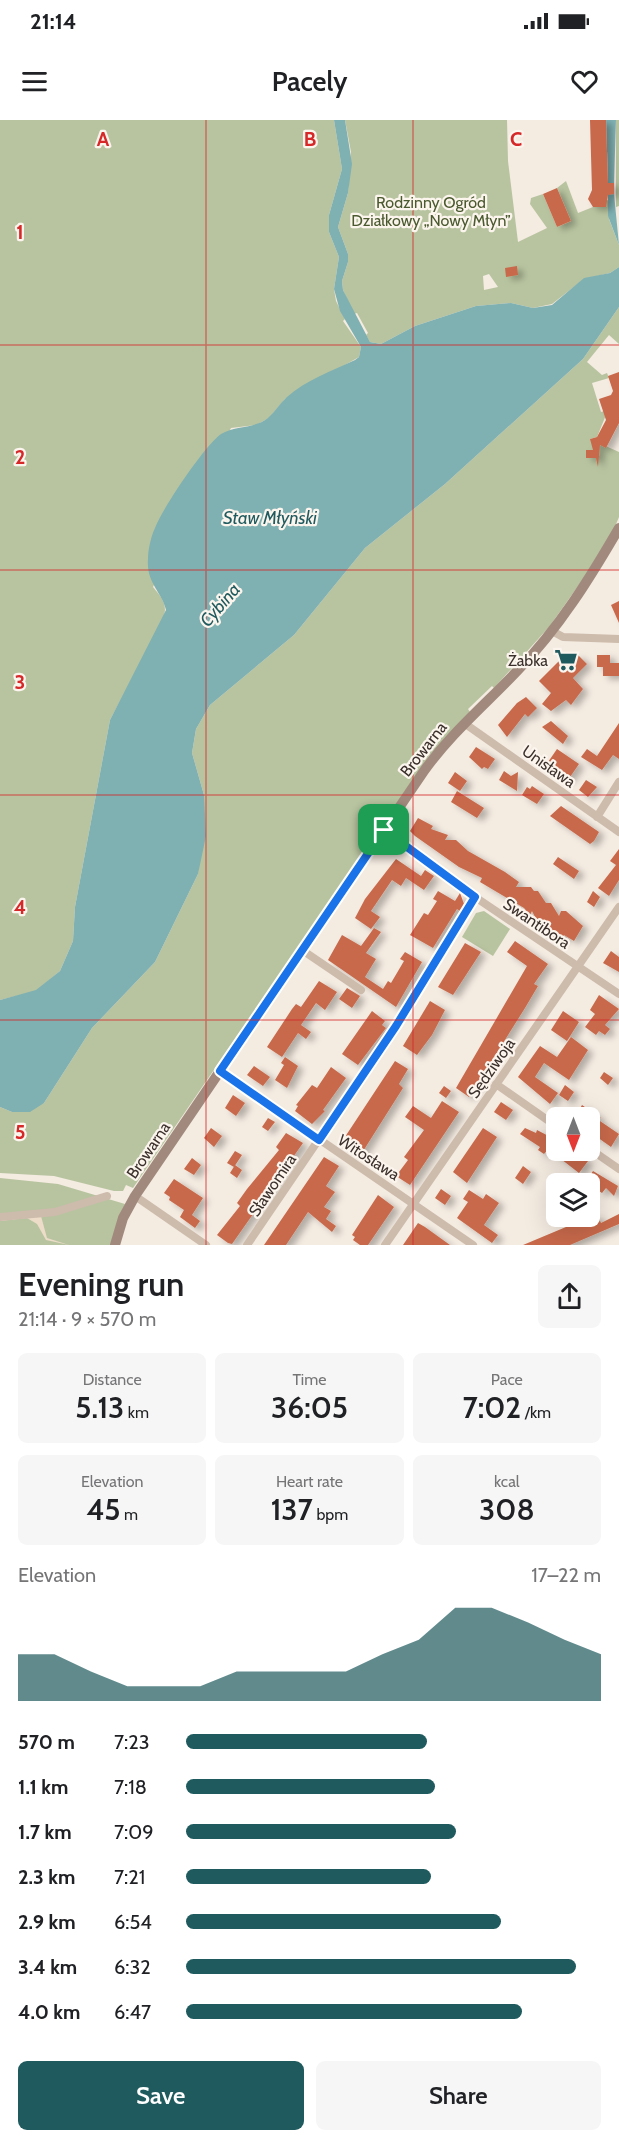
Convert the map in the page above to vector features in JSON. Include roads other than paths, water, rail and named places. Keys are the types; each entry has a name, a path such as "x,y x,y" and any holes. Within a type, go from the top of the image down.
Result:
{"street":[{"name":"Browarna","path":"115,1245 123,1218 135,1196 435,755 518,670 552,631 579,593 619,528"},
{"path":"552,631 563,638 619,639"},
{"name":"Unisława","path":"464,723 619,832"},
{"path":"597,817 619,782"},
{"name":"Swantibora","path":"384,830 475,897 619,994"},
{"name":"Sławomira","path":"247,1245 396,1026 475,897"},
{"name":"Sędziwoja","path":"385,1245 619,907"},
{"path":"302,950 361,990"},
{"name":"Witosława","path":"220,1071 473,1245"},
{"path":"496,1084 546,1119"},
{"path":"600,1156 619,1169"},
{"path":"0,1217 55,1212 107,1196"},
{"path":"135,1196 206,1245"}],"water":[{"name":"Staw Młyński","path":"334,120 345,120 352,164 348,193 338,227 348,254 342,281 343,290 370,342 381,344 415,326 476,306 511,303 533,308 552,305 584,278 610,273 619,267 619,307 583,359 445,484 365,548 294,635 210,705 196,729 192,753 204,795 206,836 198,874 155,962 92,1028 44,1103 30,1112 12,1112 0,1107 0,1000 36,990 60,971 73,941 75,907 110,720 166,610 149,575 148,567 149,547 159,519 185,478 221,434 263,421 271,416 287,397 302,386 359,357 361,347 340,311 334,289 339,257 329,232 329,215 342,169"},
{"path":"606,120 616,120 614,183 608,183"},
{"path":"608,194 614,194 619,245 608,216"}],"place":[{"name":"Żabka","path":"566,660"}],"park label":[{"name":"Rodzinny Ogród Działkowy „Nowy Młyn”","path":"431,211"}],"water label":[{"name":"Cybina","path":"220,605"}]}
